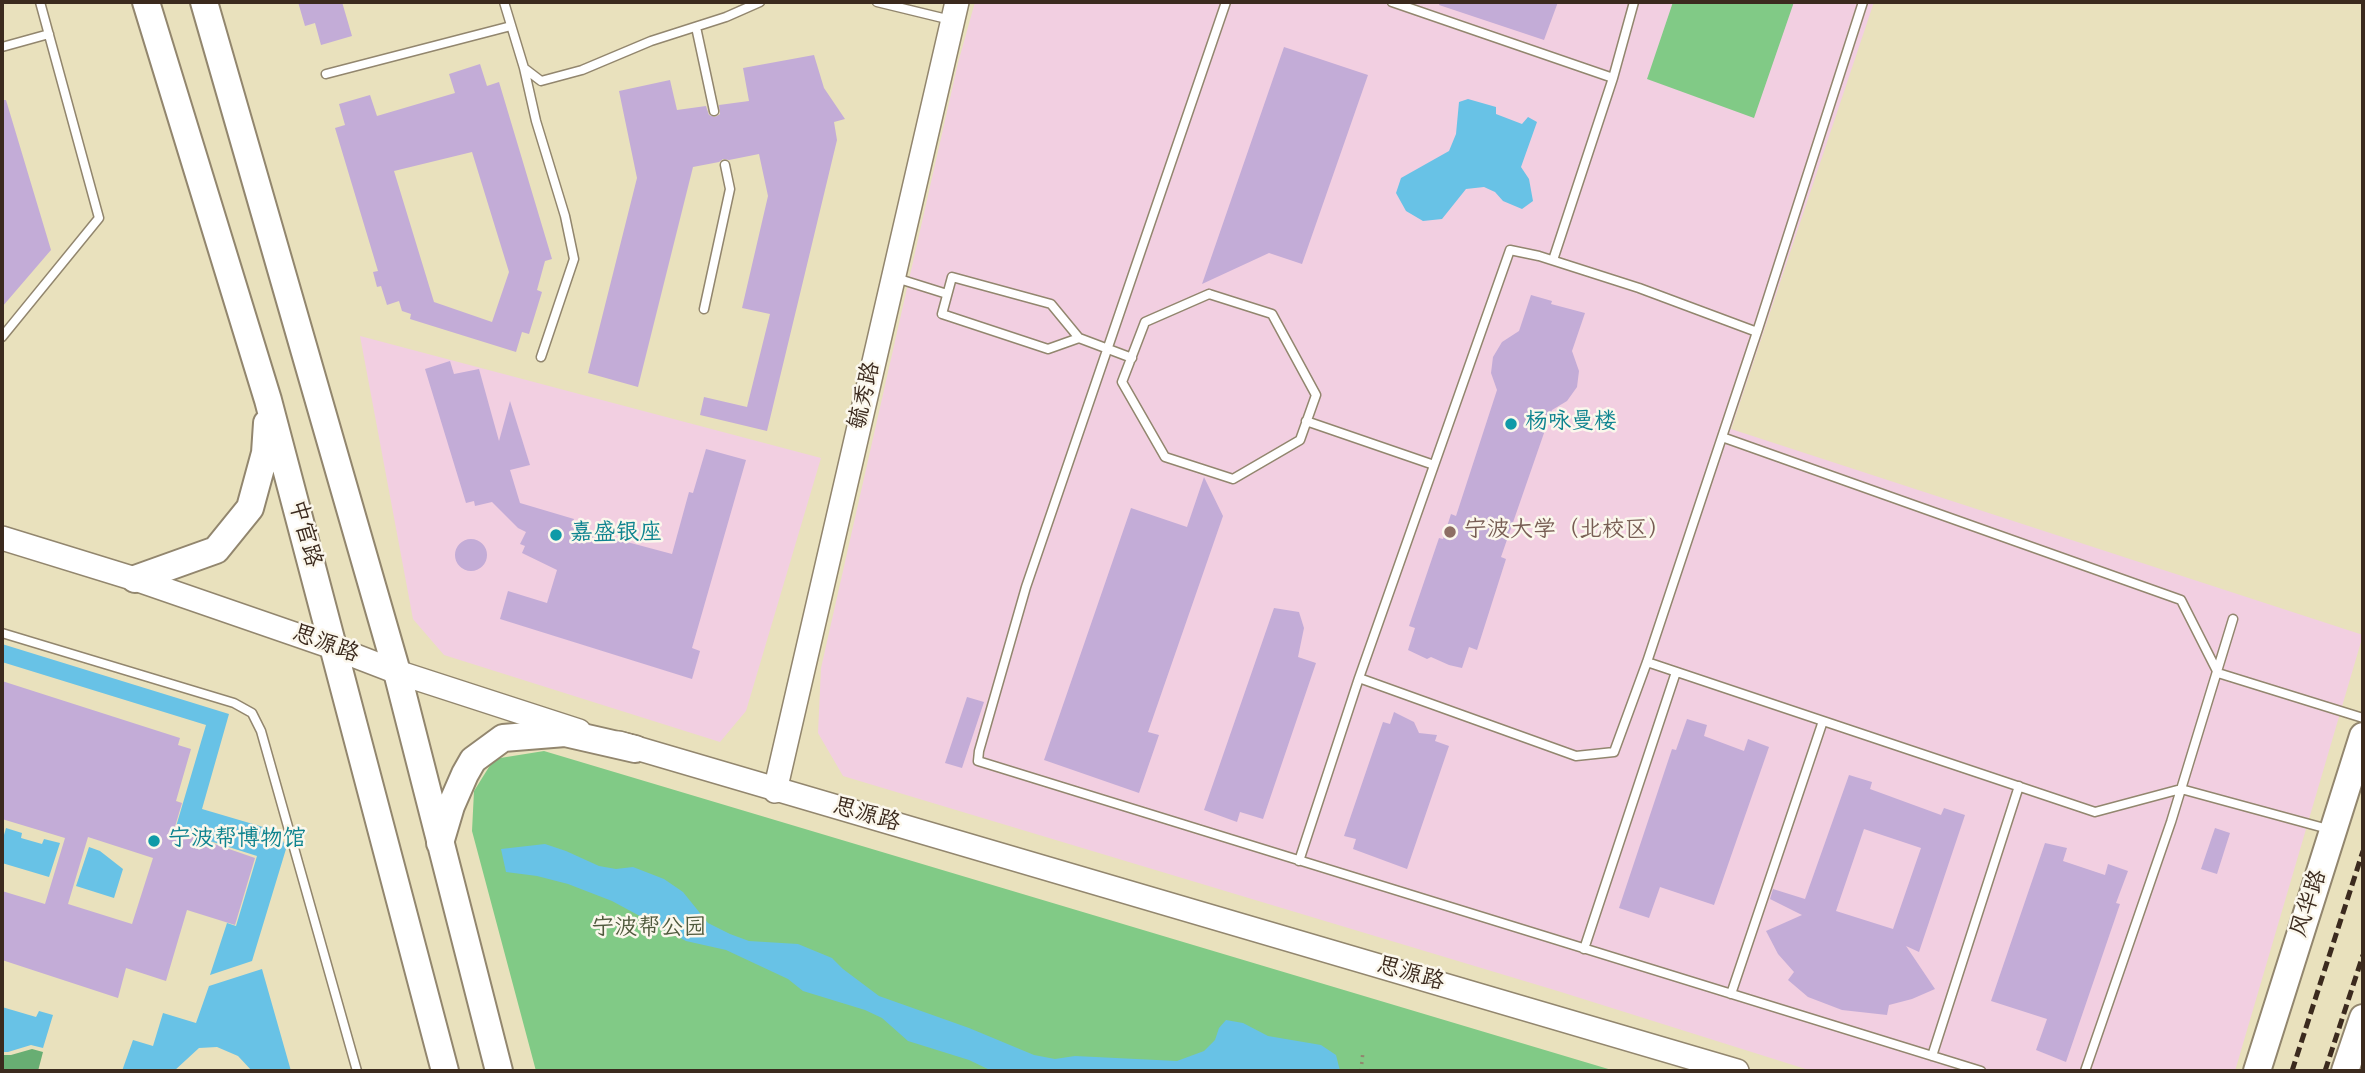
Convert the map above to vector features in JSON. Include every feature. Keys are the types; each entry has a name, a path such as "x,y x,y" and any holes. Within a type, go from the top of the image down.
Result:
{"main road":[{"name":"中官路","path":"146,2 268,400 445,1071"},
{"path":"204,2 397,672 499,1071"},
{"path":"135,579 216,550 250,508 265,453 268,400"},
{"path":"440,844 451,806 473,760 503,738 565,733 635,749"},
{"name":"风华路","path":"2257,1071 2363,736"},
{"path":"2345,1071 2363,1018"}],"street":[{"name":"毓秀路","path":"775,791 954,11"},
{"name":"思源路","path":"2,538 135,579 397,672 635,749 1737,1071"}],"lane":[{"path":"2,338 99,218 40,2"},
{"path":"504,2 565,216 574,259 541,357"},
{"path":"524,68 541,81 582,70 651,41 726,17 760,2"},
{"path":"877,2 954,11"},
{"path":"1226,2 1026,587 978,761 1981,1071"},
{"path":"1392,2 1613,78"},
{"path":"1553,260 1613,78 1634,2"},
{"path":"1359,678 1576,756 1614,752 1647,662 1757,332 1863,2"},
{"path":"326,74 511,26"},
{"path":"696,27 714,111"},
{"path":"2,47 49,34"},
{"path":"704,309 730,189 725,164"},
{"path":"1299,860 1359,678 1510,250 1553,260 1639,288 1757,332"},
{"path":"1079,338 1048,349 942,314 952,277 1051,304 1079,338 1132,358"},
{"path":"894,278 947,294"},
{"path":"1209,294 1272,314 1316,395 1306,421 1300,440 1233,479 1165,457 1122,382 1145,322 1209,294"},
{"path":"1306,421 1434,465"},
{"path":"1721,437 2180,600 2218,673 2363,718"},
{"path":"2085,1071 2181,789 2233,619"},
{"path":"2,633 234,703 252,713 261,731 357,1071"},
{"path":"1647,662 2095,812 2181,789 2335,831"},
{"path":"1584,949 1676,672"},
{"path":"1731,994 1823,721"},
{"path":"1932,1056 2019,786"}],"path":[{"path":"1362,1071 1363,1051"}],"shaded area":[{"name":"宁波大学（北校区）","path":"975,2 1874,2 1731,429 2363,635 2235,1071 1812,1071 1561,992 843,776 818,733 821,668 958,63"},
{"path":"360,336 821,458 746,711 720,742 444,655 413,619"}],"green space":[{"path":"1673,2 1794,2 1754,118 1647,79"},
{"name":"宁波帮公园","path":"544,751 1615,1071 536,1071 472,831 474,791 494,759"},
{"path":"32,1049 43,1052 38,1071 2,1071 2,1055"}],"water":[{"path":"1468,99 1496,107 1496,114 1522,124 1528,117 1537,122 1521,167 1529,179 1533,201 1522,209 1503,201 1495,192 1484,187 1466,189 1442,219 1423,221 1406,211 1396,193 1401,178 1449,151 1456,134 1459,102"},
{"path":"2,644 229,714 202,809 280,832 286,849 252,961 210,975 227,923 236,926 257,856 175,830 206,725 2,662"},
{"path":"6,828 22,833 21,838 42,844 44,839 60,843 49,877 2,863 2,842"},
{"path":"545,844 599,866 616,869 633,867 664,879 683,892 708,923 730,934 749,941 798,944 832,958 879,996 969,1028 1034,1055 1055,1059 1075,1056 1177,1061 1204,1051 1215,1040 1219,1028 1226,1020 1243,1023 1268,1036 1321,1045 1336,1055 1340,1071 992,1071 969,1060 908,1041 882,1018 803,991 788,979 726,950 686,941 612,901 568,884 506,872 501,849"},
{"path":"89,847 100,851 123,869 114,898 76,886"},
{"path":"262,969 291,1071 252,1071 238,1056 217,1047 199,1048 174,1071 122,1071 133,1040 153,1046 163,1013 196,1023 209,986"},
{"path":"2,1007 36,1017 39,1011 53,1015 43,1048 31,1045 2,1052"}],"building":[{"path":"298,2 342,2 352,36 321,45 315,23 305,26"},
{"path":"1440,2 1558,2 1544,40 1439,5"},
{"path":"1284,47 1368,75 1302,264 1269,253 1202,284"},
{"path":"814,55 824,88 845,119 834,122 837,140 767,431 700,415 704,397 747,407 770,314 742,308 768,196 759,154 693,167 638,387 588,373 637,178 619,91 670,80 677,110 706,106 709,115 715,117 720,114 719,105 749,101 743,68"},
{"path":"480,64 487,86 499,82 552,259 545,261 537,290 542,292 529,334 522,332 516,352 410,319 411,314 402,311 399,301 387,305 381,286 377,287 373,272 378,271 335,128 345,125 339,104 370,95 377,116 455,93 449,74","holes":["472,152 509,272 492,322 434,302 394,171"]},
{"path":"2,100 6,100 51,250 2,307"},
{"name":"杨咏曼楼","path":"1531,295 1552,301 1551,304 1585,313 1572,351 1579,371 1577,387 1567,401 1552,410 1501,557 1506,559 1477,650 1469,647 1462,668 1431,657 1427,659 1408,650 1415,628 1409,626 1439,538 1443,539 1451,514 1456,516 1497,390 1491,373 1493,357 1502,342 1519,331"},
{"path":"450,361 454,374 479,369 499,441 510,401 530,465 510,470 520,503 574,519 571,527 672,554 689,492 693,493 706,449 746,460 692,648 700,651 692,679 500,619 508,591 547,603 557,570 522,553 525,546 520,544 526,532 518,528 492,502 475,506 474,501 466,503 425,369"},
{"path":"1204,477 1223,516 1148,732 1159,735 1139,793 1044,760 1131,508 1187,527"},
{"path":"471,539 483,543 487,555 483,567 471,571 459,567 455,555 459,543"},
{"path":"1274,608 1299,612 1304,628 1298,657 1316,663 1263,819 1240,812 1237,822 1204,810"},
{"name":"宁波帮博物馆","path":"2,681 180,738 178,745 191,749 176,801 182,803 174,830 255,858 235,925 187,910 166,981 126,968 118,998 2,960 2,891 45,904 65,838 2,819","holes":["88,837 153,858 132,924 68,904"]},
{"path":"967,697 984,702 962,768 945,763"},
{"path":"1394,712 1414,722 1419,733 1437,735 1435,741 1449,746 1407,869 1353,849 1356,839 1344,836 1383,722 1390,724"},
{"path":"1687,719 1707,725 1704,736 1744,751 1748,739 1769,747 1714,905 1660,887 1649,918 1619,908 1672,749 1676,750"},
{"path":"1849,775 1872,782 1870,789 1941,815 1944,808 1965,815 1919,952 1906,946 1935,989 1889,1005 1887,1015 1842,1010 1808,997 1788,980 1794,972 1778,954 1766,931 1802,915 1770,899 1773,889 1805,899","holes":["1864,829 1921,848 1893,929 1836,911"]},
{"path":"2215,828 2230,833 2217,874 2201,869"},
{"path":"2045,843 2067,848 2063,861 2105,875 2108,864 2128,871 2116,903 2120,904 2066,1062 2036,1050 2047,1019 1991,1001"}],"railway":[{"path":"2292,1071 2363,851"},
{"path":"2325,1071 2363,955"}],"place":[{"name":"杨咏曼楼","path":"1511,424"},
{"name":"宁波大学（北校区）","path":"1450,532"},
{"name":"嘉盛银座","path":"556,535"},
{"name":"宁波帮博物馆","path":"154,841"}]}
